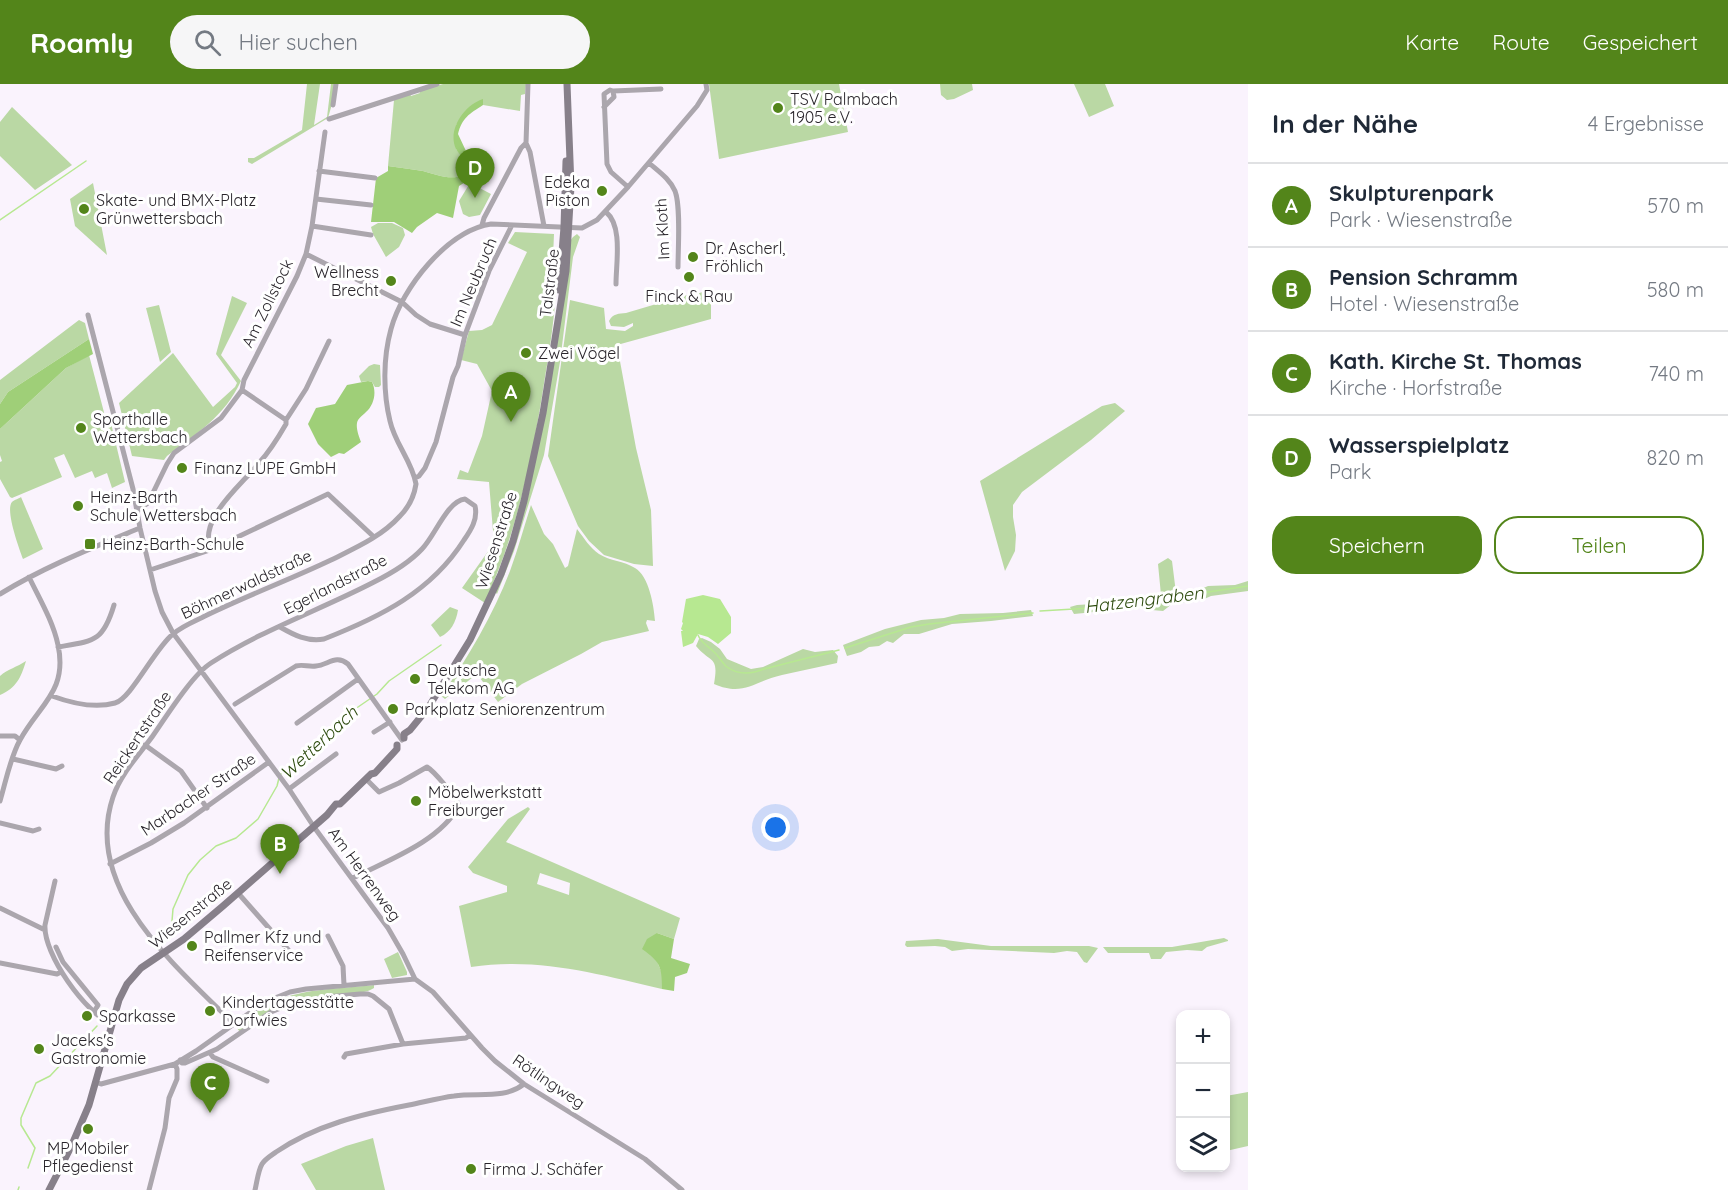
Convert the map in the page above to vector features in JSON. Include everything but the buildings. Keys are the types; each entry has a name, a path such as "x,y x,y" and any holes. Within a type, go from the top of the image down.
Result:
{"main road":[{"name":"Talstraße","path":"555,338 571,170 567,84"},
{"name":"Wiesenstraße","path":"49,1190 89,1106 121,995 127,984 141,968 192,933 331,812 335,811 394,746 407,737 442,688 470,640 506,561 529,481 555,338"}],"street":[{"path":"333,105 336,84"},
{"path":"329,119 437,84"},
{"path":"528,84 526,143 530,152 544,226"},
{"path":"415,482 390,422 386,393 386,363 389,338 402,302 424,268 442,249 482,225 582,228 597,220 697,106 706,90 706,84"},
{"path":"628,187 611,172 607,164 604,93 609,90 661,89"},
{"path":"604,107 614,98 613,91"},
{"name":"Am Zollstock","path":"138,510 148,503 174,453 221,418 242,390 244,380 306,254 325,132"},
{"path":"482,225 521,148 526,143"},
{"name":"Im Kloth","path":"649,163 675,191 678,202 678,267"},
{"path":"319,171 375,178"},
{"path":"316,199 371,206"},
{"path":"606,212 612,217 616,227 616,284"},
{"name":"Im Neubruch","path":"415,482 425,468 436,442 465,335 489,272 512,225"},
{"path":"312,226 371,235"},
{"path":"306,254 402,302 430,324 465,335"},
{"name":"Am Herrenweg","path":"88,315 138,510 140,528 159,604 173,633 353,878 398,944 415,979"},
{"path":"210,550 207,543 209,532 219,509 273,446 306,388 328,341"},
{"path":"242,390 286,420"},
{"name":"Böhmerwaldstraße","path":"52,696 78,704 114,704 122,700 173,633 232,603 359,547 401,516 414,496 415,482"},
{"path":"150,570 210,550 328,494 374,537"},
{"name":"Egerlandstraße","path":"201,669 239,647 280,627 375,582 422,549 454,504 462,500 469,501 476,506 476,517 460,546 438,574 415,593 379,614 324,639 298,637 280,627"},
{"path":"0,594 29,576 140,528"},
{"path":"0,801 20,740 52,696 59,675 58,647 29,576"},
{"path":"58,647 84,643 99,636 109,623 114,605"},
{"path":"235,704 296,666 302,664 316,666 336,659 343,660 390,722 401,741"},
{"name":"Reickertstraße","path":"201,669 119,782 113,798 107,851 124,899 165,952 234,1024"},
{"path":"297,723 358,679"},
{"path":"374,732 390,722"},
{"path":"0,736 15,736 20,740"},
{"path":"146,745 181,771 207,808"},
{"path":"289,789 336,754"},
{"path":"13,759 56,769 62,766"},
{"name":"Marbacher Straße","path":"110,864 165,835 207,808 269,762"},
{"path":"353,878 425,840 455,813 459,806 458,800 434,771 427,767 379,792 368,777"},
{"path":"0,823 33,831 39,829"},
{"path":"55,881 45,930 49,948 61,972 94,1012 102,1020 112,1024"},
{"path":"238,892 291,953"},
{"path":"0,908 45,930"},
{"path":"328,936 343,966 344,986"},
{"path":"56,947 63,962 98,1005 94,1012"},
{"path":"0,963 48,974 61,972"},
{"path":"95,1082 101,1084 177,1062 265,1002 290,992 415,979"},
{"name":"Rötlingweg","path":"415,979 433,992 495,1061 524,1084 645,1159 682,1190"},
{"path":"177,1062 185,1063 210,1053 271,1012 288,1005 326,997 368,993 389,1010 403,1044"},
{"path":"344,1057 346,1054 403,1044 466,1038 470,1035"},
{"path":"210,1053 213,1057 267,1081"},
{"path":"149,1190 165,1128 169,1098 177,1079 177,1062"},
{"path":"255,1190 262,1164 267,1159 288,1144 318,1129 353,1117 456,1095 501,1094 524,1084"}],"shaded area":[{"path":"307,84 320,84 314,125 327,117 331,84 334,84 328,118 252,164 248,162 248,158 254,158 302,130"},
{"path":"443,84 526,84 525,94 521,95 520,111 483,105 483,100 456,125 456,149 465,161 463,175 448,177 388,166 394,100"},
{"name":"TSV Palmbach 1905 e.V.","path":"709,84 839,84 848,132 719,159"},
{"path":"940,84 972,84 973,90 947,100 941,95"},
{"path":"1074,84 1105,84 1114,106 1089,117"},
{"path":"483,99 483,105 467,117 458,134 466,151 478,153 467,181 459,186 453,218 437,213 412,233 394,222 371,222 376,178 388,171 388,166 448,177 463,175 465,161 454,142 456,126 464,112"},
{"path":"12,107 72,165 35,190 0,156 0,122"},
{"path":"93,183 107,255 75,226 70,199"},
{"path":"470,183 491,194 480,215 469,217 463,214 459,201"},
{"path":"378,223 392,223 403,228 405,235 399,247 386,257 371,227"},
{"path":"515,232 554,234 553,258 557,258 555,303 550,348 527,476 508,543 485,603 462,588 494,543 489,482 457,479 460,470 468,473 482,436 492,391 477,364 461,360 469,331 482,330 492,325 527,252 508,243"},
{"path":"577,234 580,237 573,257 560,362 544,455 514,551 497,594 495,592 529,493 570,241"},
{"path":"711,291 711,319 617,345 636,448 651,510 653,566 634,564 604,555 589,541 578,526 548,456 570,300 604,308 606,329 625,331 633,326 633,323 624,327 611,326 609,321 616,314"},
{"path":"232,296 247,303 221,355 241,381 234,393 209,423 164,460 132,456 119,403 173,353 213,407 235,387 237,383 216,354"},
{"path":"159,305 171,352 160,362 146,308"},
{"path":"79,320 85,323 89,339 8,392 0,404 0,380"},
{"path":"89,339 93,354 66,368 0,429 0,404 8,392"},
{"path":"89,355 106,420 110,419 125,482 112,488 107,473 95,478 92,471 75,478 64,454 54,458 62,477 10,497 0,479 0,462 2,461 0,429 66,368"},
{"path":"374,364 380,365 381,385 379,387 375,387 372,382 361,382 359,376"},
{"path":"368,381 374,386 374,398 369,409 357,423 361,442 344,454 339,453 331,457 318,444 308,424 316,408 335,404 347,385"},
{"path":"1115,403 1125,411 1022,492 1013,505 1015,551 1005,571 980,481 1102,406"},
{"path":"21,497 43,549 23,559 10,513 12,502"},
{"path":"531,505 544,534 553,544 565,568 568,566 577,529 599,554 631,566 640,572 650,592 655,621 647,620 649,631 602,642 522,684 498,702 477,674 445,699 441,696 461,667 496,604 513,563"},
{"path":"1168,558 1172,561 1176,593 1199,590 1208,586 1235,585 1248,581 1248,591 1172,604 1163,611 1144,607 1074,614 1070,607 1161,595 1158,564"},
{"path":"703,595 720,599 731,617 731,633 718,644 698,634 693,643 683,647 681,629 686,599"},
{"path":"450,607 458,610 456,619 450,629 440,637 431,625"},
{"path":"1031,610 1033,616 952,624 919,634 904,634 893,643 887,641 879,646 869,647 847,656 843,645 885,629 921,620 960,614"},
{"path":"702,638 720,649 727,659 751,669 763,667 803,649 815,652 833,650 838,656 837,663 782,675 749,687 724,688 714,684 714,664 696,646"},
{"path":"26,661 17,682 0,695 0,676"},
{"path":"528,807 530,809 506,842 680,918 674,939 657,933 656,959 662,973 662,989 591,973 544,966 496,964 471,967 459,906 507,892 507,886 473,873 468,867 508,819","holes":["540,873 570,883 569,895 537,884"]},
{"path":"657,933 674,939 671,958 690,964 687,973 675,977 674,991 662,989 659,965 642,949 647,939"},
{"path":"1224,938 1228,941 1207,947 1202,951 1166,952 1161,959 1151,959 1149,953 1108,953 1103,947 1172,947"},
{"path":"938,939 991,946 1089,946 1098,948 1087,963 1077,952 1067,951 1054,953 968,949 952,951 945,947 907,947 905,945 906,941"},
{"path":"398,952 407,975 392,978 384,959"},
{"path":"374,985 374,988 360,993 292,1001 269,1012 240,1032 236,1027 267,1005 292,995"},
{"path":"1248,1092 1248,1146 1230,1150 1230,1118 1230,1095"},
{"path":"373,1138 385,1190 316,1190 301,1164"}],"waterway":[{"path":"0,220 86,161"},
{"name":"Hatzengraben","path":"1040,611 1108,607 1248,586"},
{"name":"Hatzengraben","path":"845,648 911,627 1033,613"},
{"name":"Hatzengraben","path":"698,635 727,667 745,673 839,650"},
{"name":"Wetterbach","path":"281,774 342,718 377,694 389,681 441,645"},
{"name":"Wetterbach","path":"163,944 171,933 173,909 188,875 216,846 236,838 258,819 277,786 279,778"},
{"name":"Wetterbach","path":"28,1168 35,1148 21,1125 21,1118 36,1083 50,1076 97,1026"}],"place":[{"name":"TSV Palmbach 1905 e.V.","path":"778,108"},
{"name":"Edeka Piston","path":"602,191"},
{"name":"Wasserspielplatz","path":"475,198"},
{"name":"Skate- und BMX-Platz Grünwettersbach","path":"84,209"},
{"name":"Dr. Ascherl, Fröhlich","path":"693,257"},
{"name":"Finck & Rau","path":"689,277"},
{"name":"Wellness Brecht","path":"391,281"},
{"name":"Zwei Vögel","path":"526,353"},
{"name":"Skulpturenpark","path":"511,422"},
{"name":"Sporthalle Wettersbach","path":"81,428"},
{"name":"Finanz LUPE GmbH","path":"182,468"},
{"name":"Heinz-Barth Schule Wettersbach","path":"78,506"},
{"name":"Heinz-Barth-Schule","path":"90,544"},
{"name":"Deutsche Telekom AG","path":"415,679"},
{"name":"Parkplatz Seniorenzentrum","path":"393,709"},
{"name":"Möbelwerkstatt Freiburger","path":"416,801"},
{"name":"Pension Schramm","path":"280,874"},
{"name":"Pallmer Kfz und Reifenservice","path":"192,946"},
{"name":"Kindertagesstätte Dorfwies","path":"210,1011"},
{"name":"Sparkasse","path":"87,1016"},
{"name":"Jaceks's Gastronomie","path":"39,1049"},
{"name":"Kath. Kirche St. Thomas","path":"210,1113"},
{"name":"MP Mobiler Pflegedienst","path":"88,1129"},
{"name":"Firma J. Schäfer","path":"471,1169"}]}
